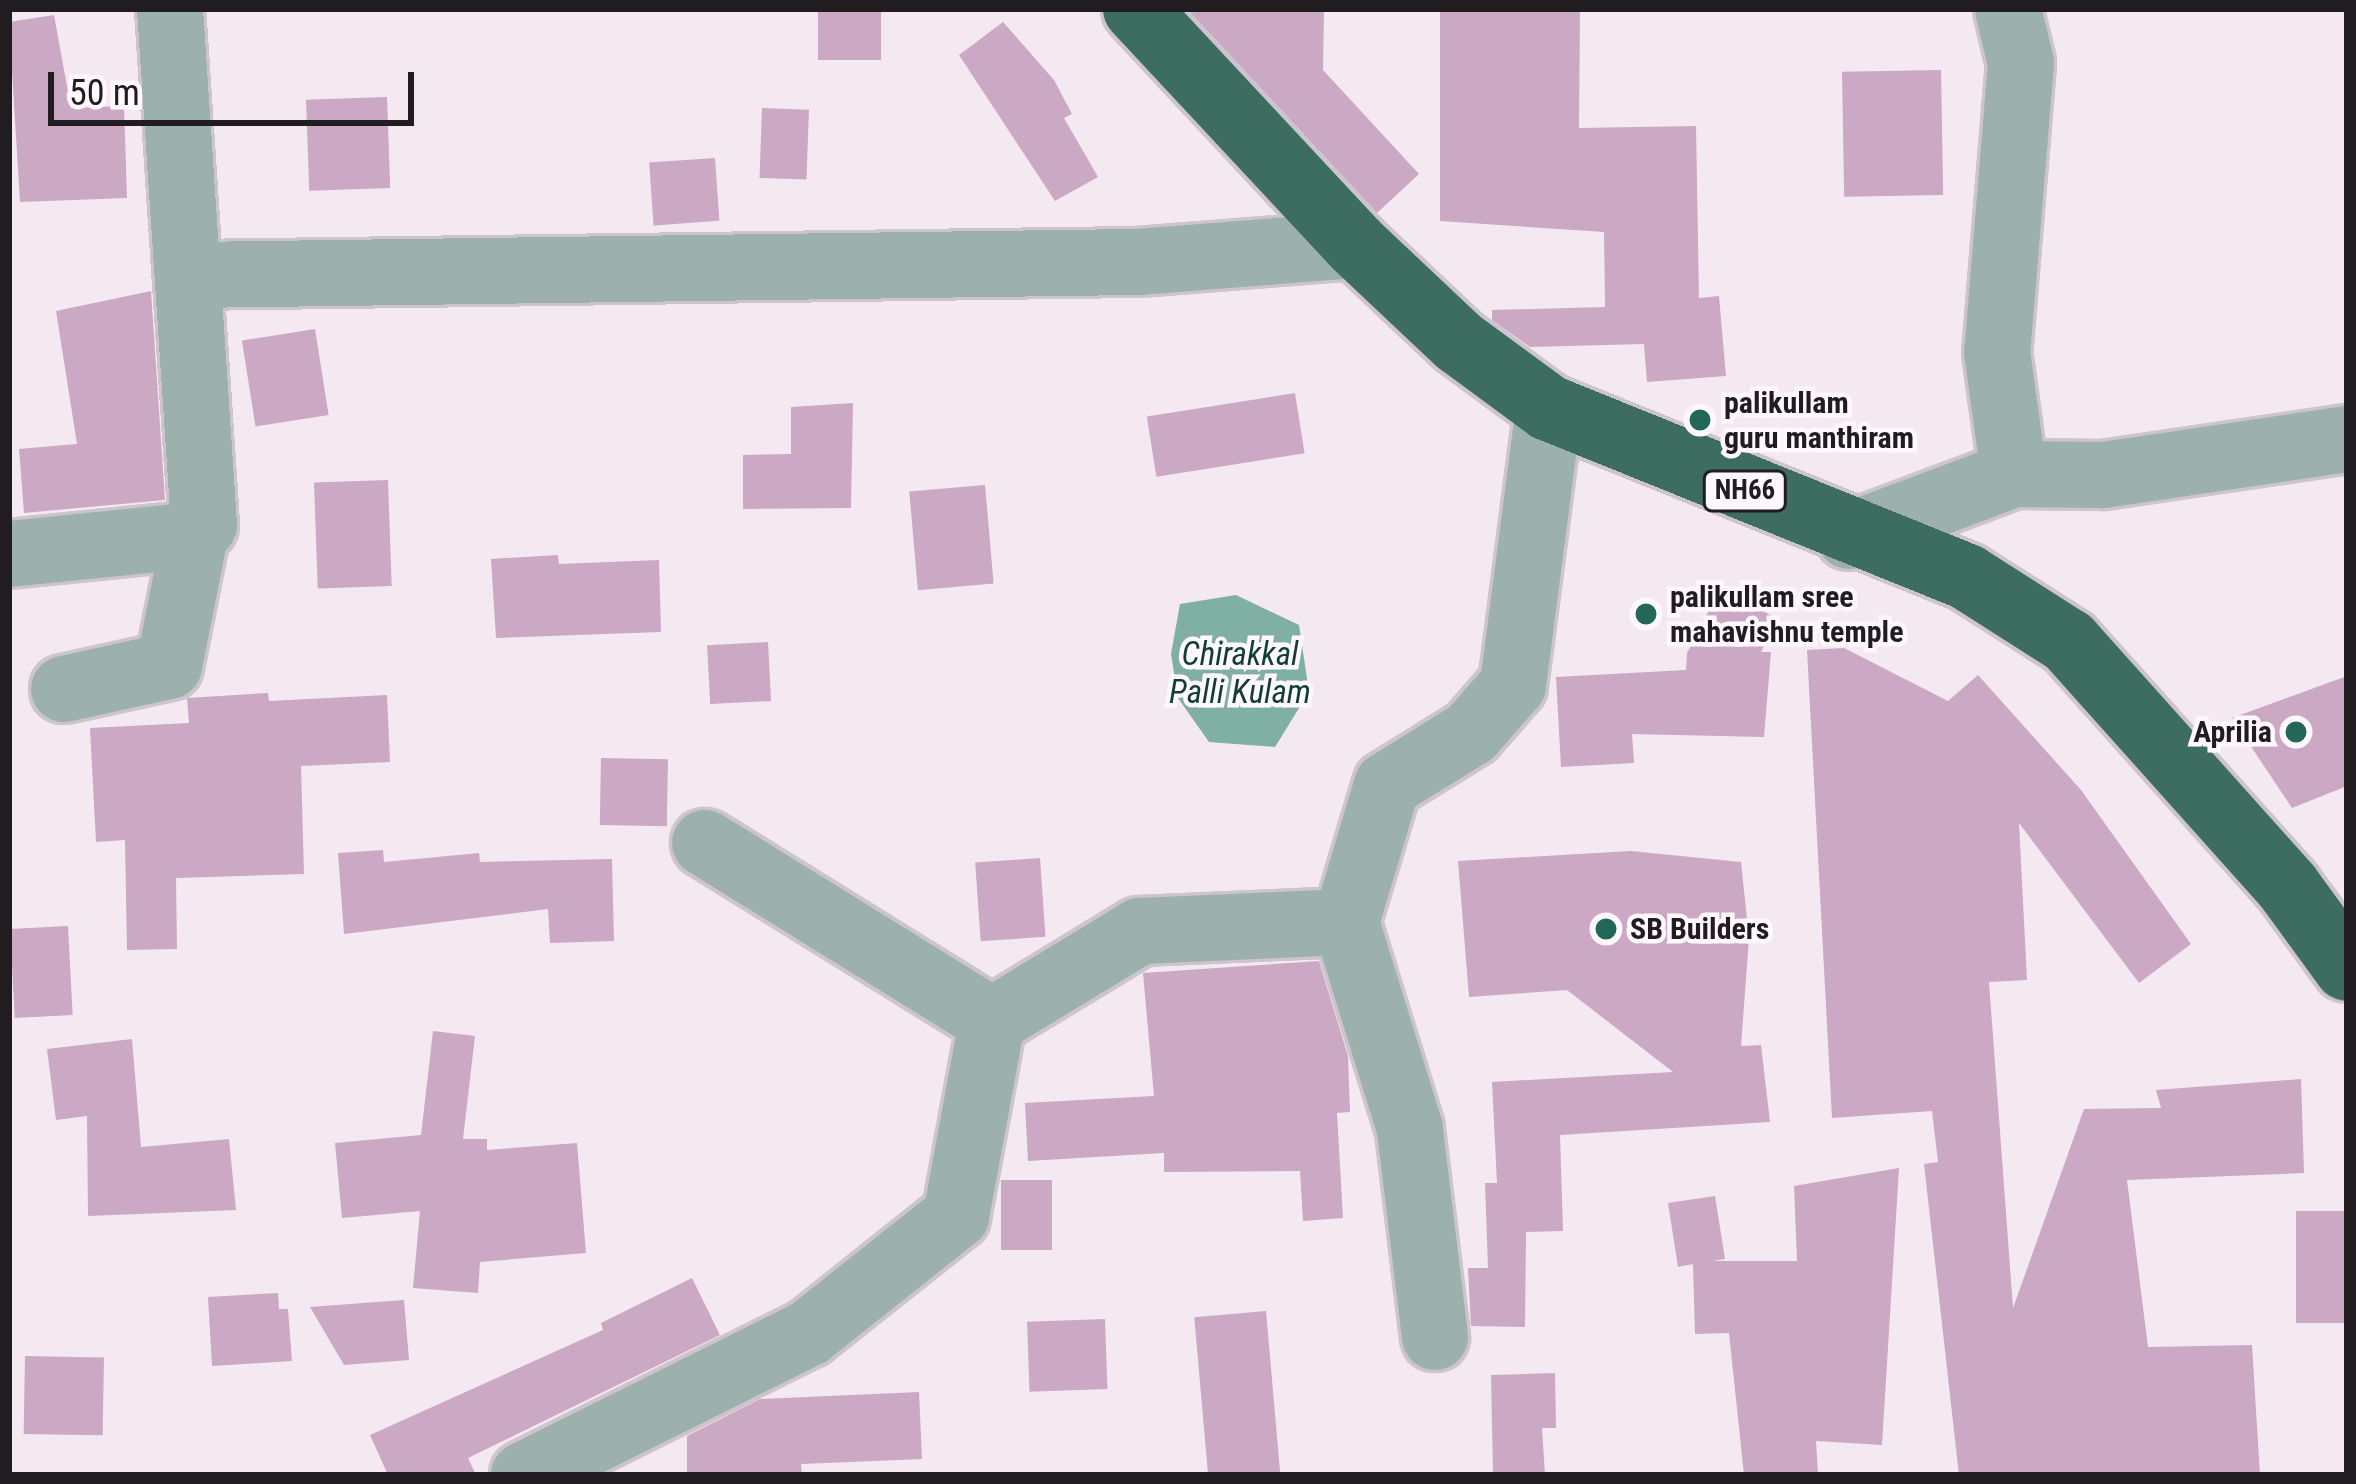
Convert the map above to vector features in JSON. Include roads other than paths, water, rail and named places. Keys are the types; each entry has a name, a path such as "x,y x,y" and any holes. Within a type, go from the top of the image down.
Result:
{"highway":[{"name":"NH66","path":"1136,9 1356,244 1459,342 1549,408 1849,536 1967,577 2068,642 2288,887 2347,968"}],"street":[{"path":"64,689 169,666 196,535 204,525 170,9"},
{"path":"2008,9 2021,63 1996,352 2014,474"},
{"path":"191,274 1138,262 1356,244"},
{"path":"1435,1337 1409,1129 1346,922 1387,785 1471,733 1514,685 1549,408"},
{"path":"1849,536 2014,474 2103,475 2347,439"},
{"path":"9,554 196,535"},
{"path":"705,843 992,1021"},
{"path":"524,1475 809,1333 956,1216 992,1021 1140,931 1346,922"}],"water":[{"name":"Chirakkal Palli Kulam","path":"1236,595 1299,625 1309,692 1275,747 1209,742 1178,698 1171,654 1180,604"}],"place":[{"name":"palikullam guru manthiram","path":"1700,420"},
{"name":"palikullam sree mahavishnu temple","path":"1646,614"},
{"name":"Aprilia","path":"2296,732"},
{"name":"SB Builders","path":"1606,929"}]}
